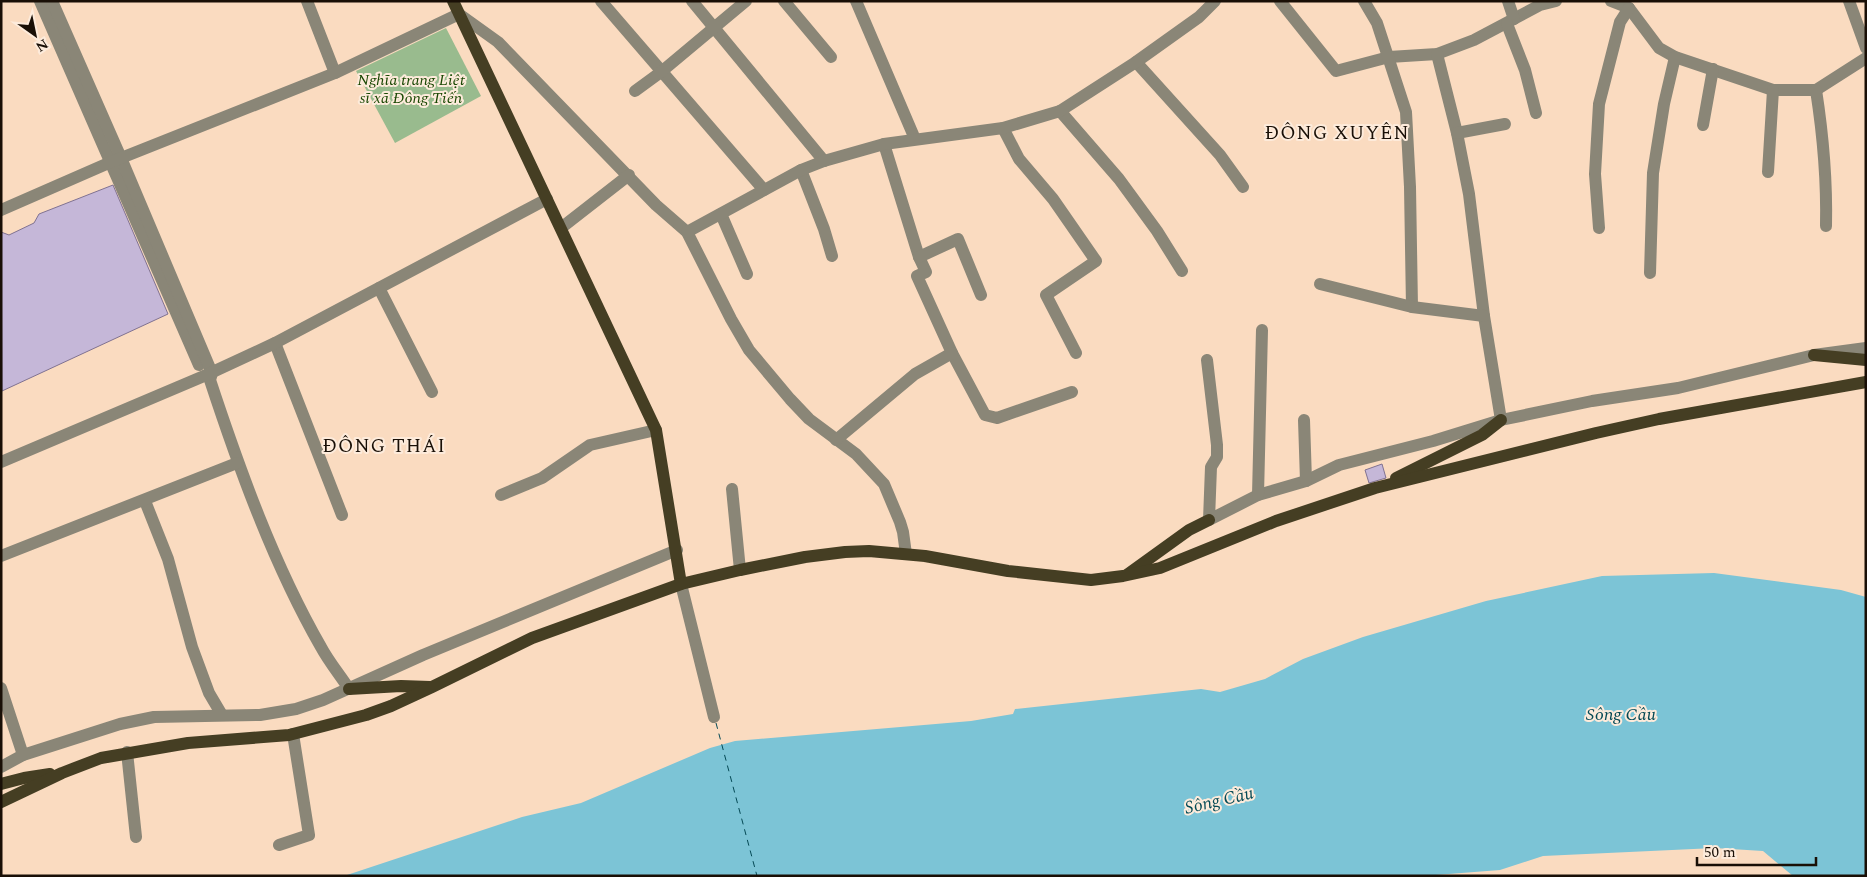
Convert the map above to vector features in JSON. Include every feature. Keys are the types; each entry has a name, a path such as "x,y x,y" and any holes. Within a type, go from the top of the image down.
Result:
{"main road":[{"path":"453,1 656,430 681,584"},
{"path":"1814,355 1866,360"},
{"path":"1,802 62,773 101,758 188,743 293,734 366,715 432,687 532,638 681,584 740,570 805,557 868,551 906,554 1008,571 1091,580 1124,576 1160,568 1276,522 1375,488 1659,419 1866,382"},
{"path":"1375,488 1482,435 1501,420"},
{"path":"1124,576 1189,530 1209,520"},
{"path":"349,688 432,687"},
{"path":"1,784 24,778 62,773"}],"street":[{"path":"40,1 116,160"},
{"path":"52,1 116,160 209,377 238,463 294,594 322,648 349,688"},
{"path":"308,1 335,73"},
{"path":"600,1 764,190"},
{"path":"692,1 824,161"},
{"path":"634,91 661,72 746,1"},
{"path":"784,1 831,57"},
{"path":"856,1 915,139"},
{"path":"687,232 801,170 824,161 884,144 1002,128 1060,111 1136,62 1199,17 1215,1"},
{"path":"1280,1 1336,72 1389,58 1437,54 1474,40 1540,5 1556,1"},
{"path":"1364,1 1377,24 1406,112 1410,187 1412,307"},
{"path":"1508,1 1511,22 1536,113"},
{"path":"1611,1 1629,8 1659,48 1675,57 1773,90 1816,90 1866,58"},
{"path":"1849,1 1866,48"},
{"path":"1599,228 1595,174 1598,104 1620,22 1629,8"},
{"path":"1,210 116,160 335,73 459,14 498,42 656,205 687,232 749,350 809,419 856,454 884,484 900,522 906,554"},
{"path":"1437,54 1458,133 1469,194 1484,316 1501,420"},
{"path":"1650,273 1653,173 1664,104 1675,57"},
{"path":"1136,62 1220,155 1243,187"},
{"path":"1703,125 1713,69"},
{"path":"1768,172 1773,90"},
{"path":"1816,90 1822,128 1826,226"},
{"path":"1060,111 1119,179 1157,231 1182,271"},
{"path":"1458,133 1506,124"},
{"path":"1002,128 1020,159 1053,199 1096,260 1046,295 1076,353"},
{"path":"884,144 919,257 926,272 917,276 952,353 985,415 997,418 1072,392"},
{"path":"801,170 824,229 832,256"},
{"path":"561,228 628,175"},
{"path":"1,462 209,377 547,199"},
{"path":"720,214 747,274"},
{"path":"919,257 958,240 981,295"},
{"path":"1320,284 1412,307 1484,316"},
{"path":"379,288 432,392"},
{"path":"1258,495 1262,330"},
{"path":"275,343 342,515"},
{"path":"1207,360 1217,445 1216,457 1211,467 1209,520 1258,495 1306,481 1340,466 1433,442 1501,420 1592,401 1678,388 1814,355 1866,348"},
{"path":"836,440 915,374 952,353"},
{"path":"1304,420 1306,481"},
{"path":"501,495 542,478 590,445 656,430"},
{"path":"1,556 238,463"},
{"path":"732,489 740,570"},
{"path":"145,501 168,559 192,647 208,692 222,714"},
{"path":"1,767 23,755 120,724 154,717 222,714 260,715 296,710 676,550"},
{"path":"681,584 714,717"},
{"path":"1,688 23,755"},
{"path":"279,845 309,834 293,734"},
{"path":"127,752 136,837"}],"green space":[{"name":"Nghĩa trang Liệt sĩ xã Đông Tiến","path":"446,28 481,96 395,143 356,71"}],"water":[{"name":"Sông Cầu","path":"1714,573 1841,590 1866,597 1866,876 1793,876 1763,851 1715,848 1543,856 1500,870 1423,876 344,876 522,817 581,803 710,748 735,741 971,721 1013,714 1015,709 1201,689 1220,692 1265,679 1303,659 1363,637 1486,601 1602,576"}],"building":[{"path":"113,185 168,314 2,391 1,232 9,235 34,223 39,214"},
{"path":"1382,464 1386,478 1369,483 1365,470"}],"ferry route":[{"path":"716,723 757,876"}],"district":[{"name":"ĐÔNG XUYÊN","path":"1337,132"},
{"name":"ĐÔNG THÁI","path":"384,445"}]}
